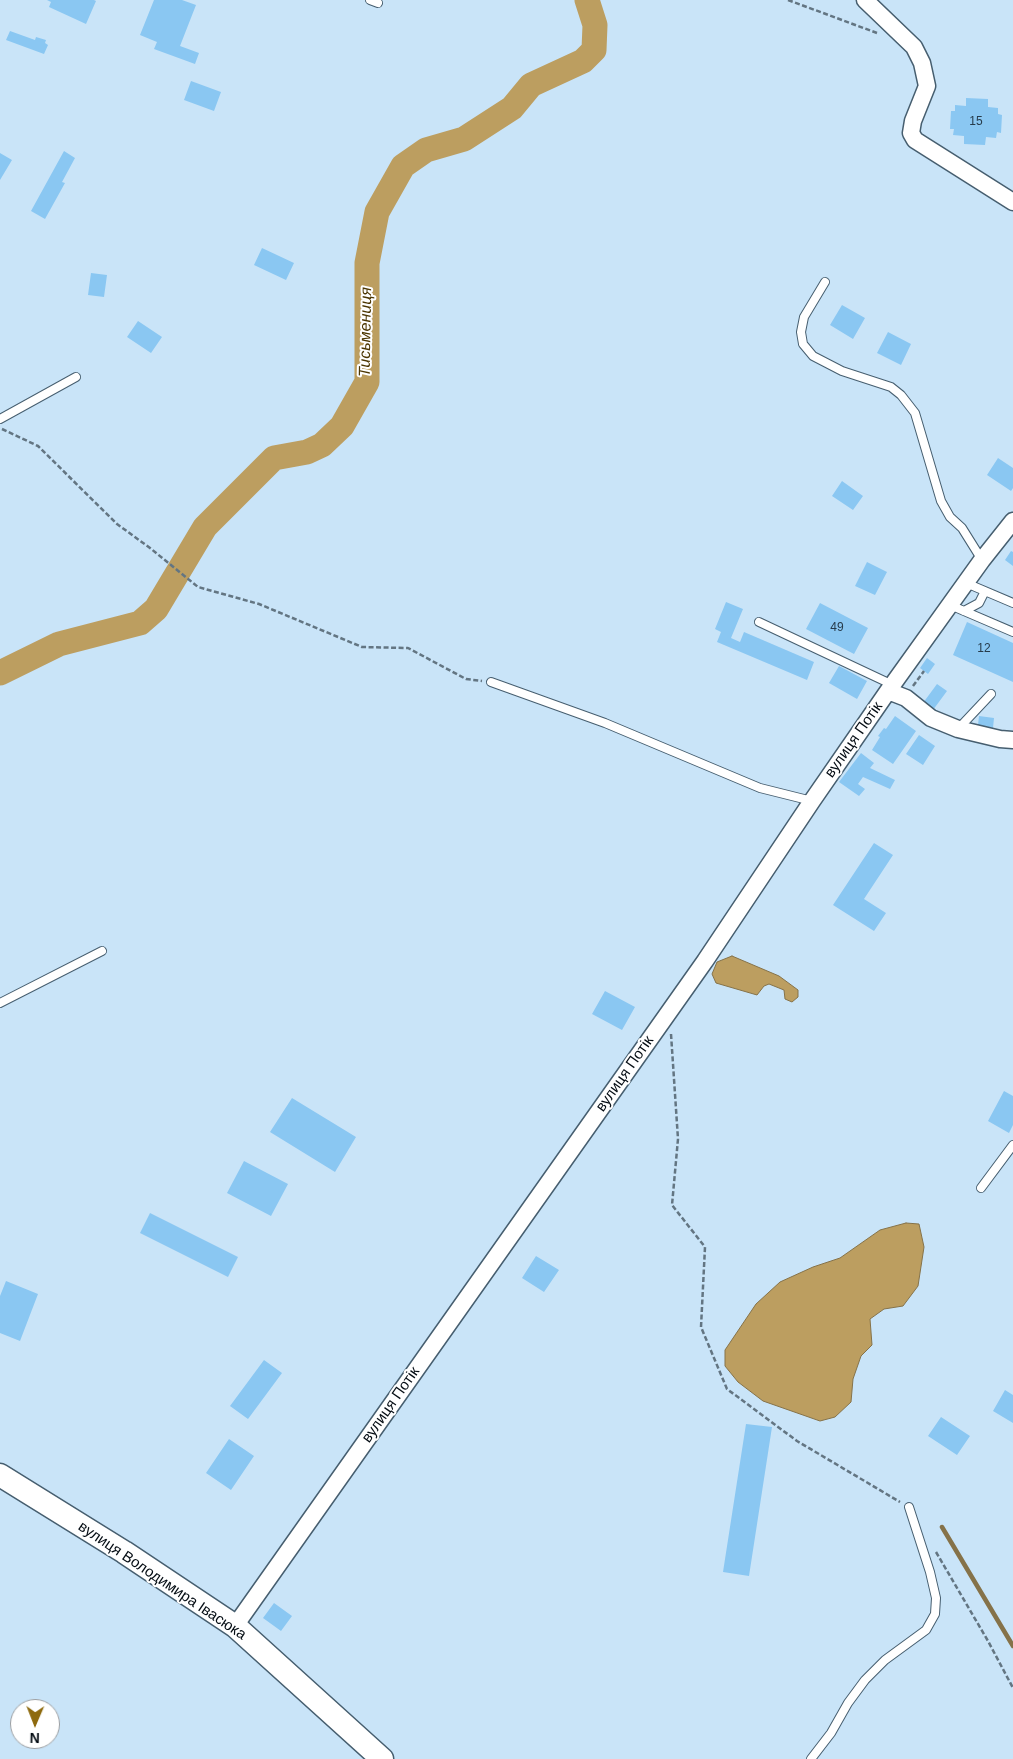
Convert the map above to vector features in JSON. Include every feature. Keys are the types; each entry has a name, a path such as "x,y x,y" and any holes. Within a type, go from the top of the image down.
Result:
{"street":[{"path":"865,0 914,47 922,63 927,86 913,121 911,133 915,140 1013,202"},
{"name":"вулиця Потік","path":"234,1626 705,961 812,800 890,688 957,608 966,582 1013,521"},
{"path":"890,688 931,718 958,729 1000,739 1013,740"},
{"name":"вулиця Володимира Івасюка","path":"0,1475 124,1552 234,1626 382,1759"}],"lane":[{"path":"370,0 378,3"},
{"path":"824,282 804,317 800,332 803,344 813,356 842,371 891,387 901,395 915,413 941,501 950,517 962,528 982,560"},
{"path":"0,419 76,377"},
{"path":"966,582 1013,603"},
{"path":"957,608 979,603 985,591"},
{"path":"957,608 1013,632"},
{"path":"759,622 890,688"},
{"path":"491,682 605,723 760,788 812,800"},
{"path":"958,729 991,694"},
{"path":"0,1003 102,951"},
{"path":"981,1188 1013,1146"},
{"path":"811,1759 831,1733 848,1703 865,1680 885,1660 926,1630 935,1614 936,1598 930,1572 909,1507"}],"path":[{"path":"788,0 878,34"},
{"path":"0,429 38,446 117,524 198,587 259,604 362,648 408,648 466,679 491,682"},
{"path":"669,1011 678,1139 672,1206 705,1247 701,1327 727,1389 797,1441 909,1507"},
{"path":"934,1549 1013,1688"}],"shaded area":[{"path":"732,956 779,976 798,990 798,997 792,1002 785,999 784,990 769,984 764,986 757,995 716,983 712,974 717,962"},
{"path":"906,1223 919,1224 924,1247 918,1286 903,1306 884,1309 870,1319 872,1345 861,1356 853,1379 851,1402 835,1417 820,1421 763,1401 738,1382 725,1366 725,1350 756,1304 780,1282 813,1267 840,1258 880,1230"}],"building":[{"path":"47,0 96,1 86,24 49,7 51,2"},
{"path":"154,0 182,0 196,5 180,46 199,53 195,64 154,49 157,42 140,35"},
{"path":"10,31 35,40 36,37 46,40 45,43 48,45 44,54 6,40"},
{"path":"191,81 221,92 214,111 184,100"},
{"path":"966,98 988,99 988,107 998,108 998,114 1002,115 1001,133 997,132 996,138 986,137 985,145 964,144 964,136 953,135 954,129 950,129 951,111 955,111 955,105 966,106"},
{"path":"64,151 75,158 62,182 65,183 45,219 31,211"},
{"path":"0,153 12,160 0,180"},
{"path":"262,248 294,263 286,280 254,265"},
{"path":"91,273 107,275 104,297 88,295"},
{"path":"842,305 865,318 853,339 830,325"},
{"path":"138,321 162,337 151,353 127,337"},
{"path":"888,332 911,344 901,365 877,353"},
{"path":"998,458 1013,468 1013,488 1011,491 987,475"},
{"path":"842,481 863,496 853,510 832,496"},
{"path":"1011,551 1013,552 1013,566 1005,560"},
{"path":"867,562 887,572 875,595 855,586"},
{"path":"726,602 743,609 731,638 740,642 744,632 814,662 807,680 717,642 721,632 715,629"},
{"path":"820,603 868,628 854,654 806,629"},
{"path":"967,622 1013,643 1013,682 953,655"},
{"path":"927,658 935,664 928,674 920,668"},
{"path":"839,666 867,681 857,699 829,683"},
{"path":"937,684 947,691 933,710 923,703"},
{"path":"895,716 916,731 893,764 872,750 880,737 878,736 884,728 886,729"},
{"path":"979,716 994,718 993,728 978,725"},
{"path":"919,735 935,746 923,765 906,754"},
{"path":"861,753 874,763 870,768 895,780 890,789 863,777 858,784 865,789 859,796 839,782"},
{"path":"874,843 893,855 864,899 886,913 874,931 833,905"},
{"path":"605,991 635,1007 622,1030 592,1014"},
{"path":"1004,1091 1013,1096 1013,1125 1009,1133 988,1121"},
{"path":"292,1098 356,1137 335,1172 270,1132"},
{"path":"244,1161 288,1184 271,1216 227,1193"},
{"path":"150,1213 238,1257 228,1277 140,1233"},
{"path":"536,1256 559,1270 544,1292 522,1278"},
{"path":"6,1281 38,1294 20,1341 0,1333 0,1296"},
{"path":"264,1360 282,1373 248,1419 230,1406"},
{"path":"1005,1390 1013,1395 1013,1423 993,1411"},
{"path":"941,1417 970,1436 957,1455 928,1436"},
{"path":"746,1424 772,1427 749,1576 723,1572"},
{"path":"229,1439 254,1456 231,1490 206,1473"},
{"path":"274,1603 292,1616 281,1631 263,1618"}],"waterway":[{"name":"Тисьмениця","path":"0,673 59,644 140,623 156,609 205,527 274,458 307,452 322,445 342,426 367,382 367,263 377,212 403,166 426,150 464,139 512,108 531,85 583,61 594,50 595,25 587,0"},
{"path":"942,1527 1013,1646"}]}
